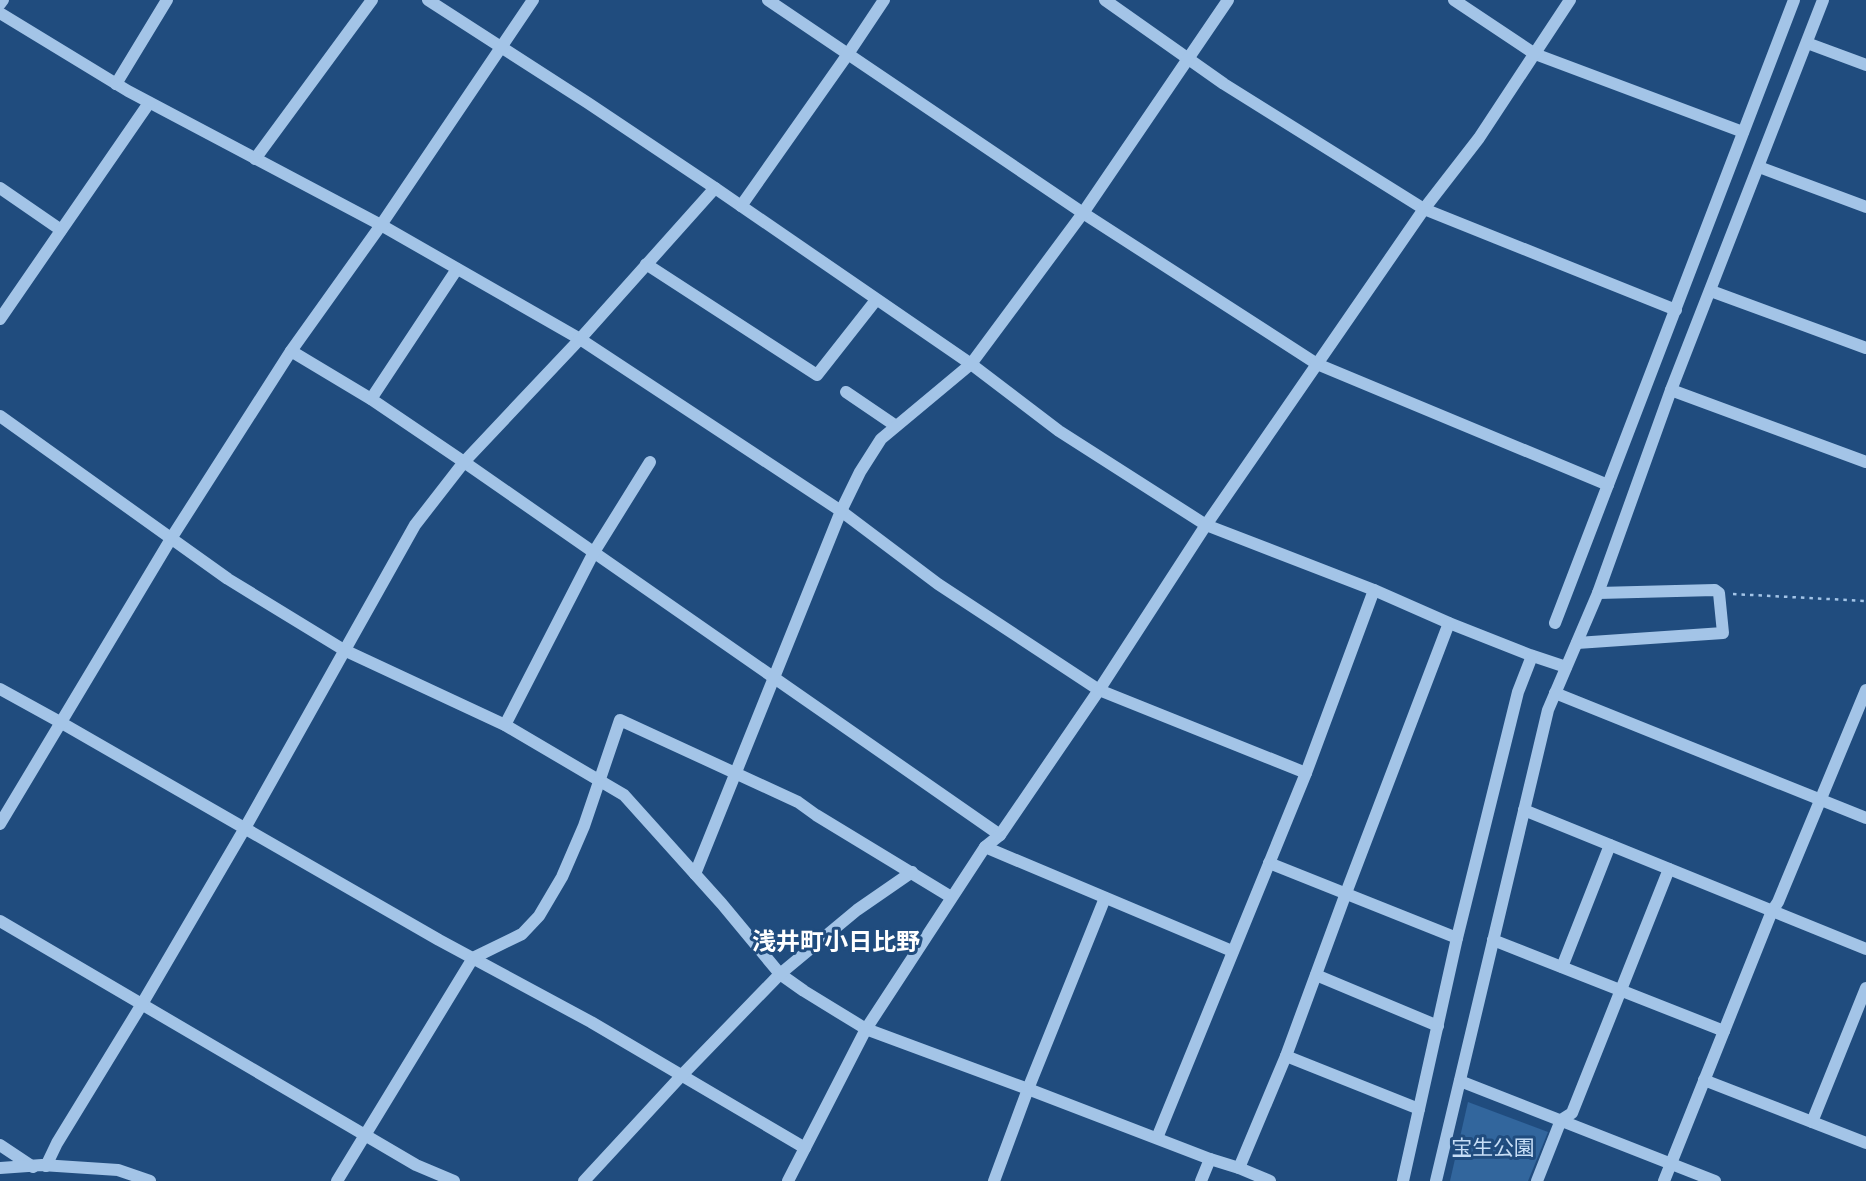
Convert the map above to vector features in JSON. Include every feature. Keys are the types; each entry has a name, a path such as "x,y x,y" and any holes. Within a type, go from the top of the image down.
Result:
{"street":[{"path":"116,83 167,0"},
{"path":"255,159 372,0"},
{"path":"428,0 715,188 971,364 1059,431 1206,525 1374,590 1532,656 1566,667"},
{"path":"0,824 172,537 291,351 381,225 533,0"},
{"path":"768,0 1083,213 1317,364 1608,485"},
{"path":"741,206 884,0"},
{"path":"1105,0 1224,84 1424,209 1675,310"},
{"path":"695,874 841,511 860,472 881,439 971,364 1083,213 1228,0"},
{"path":"1454,0 1535,54 1743,132"},
{"path":"788,1181 866,1029 951,897 985,847 1000,835 1099,690 1206,525 1424,209 1479,138 1570,0"},
{"path":"1555,623 1794,0"},
{"path":"1436,1181 1548,710 1598,593 1671,390 1823,0"},
{"path":"0,13 149,103 381,225 580,339 841,511 938,584 1099,690 1306,773"},
{"path":"1807,43 1866,65"},
{"path":"0,318 5,301 61,230 149,103"},
{"path":"1759,167 1866,206"},
{"path":"0,188 61,230"},
{"path":"40,1166 57,1143 142,1004 245,828 415,525 464,461 580,339 715,188"},
{"path":"646,264 817,376 876,300"},
{"path":"371,399 457,269"},
{"path":"1711,291 1866,348"},
{"path":"291,351 371,399 464,461 1000,835"},
{"path":"1671,390 1866,462"},
{"path":"846,392 897,426"},
{"path":"0,416 228,579 344,650 505,725 624,795 780,974 866,1029 1270,1181"},
{"path":"505,725 594,552 650,462"},
{"path":"1157,1138 1306,773 1374,590"},
{"path":"1577,643 1723,634 1719,593 1715,590 1598,593"},
{"path":"1239,1168 1286,1056 1449,623"},
{"path":"1403,1181 1457,938 1518,692 1532,656"},
{"path":"0,689 592,1022 805,1148"},
{"path":"1664,1181 1772,911 1779,902 1866,690"},
{"path":"1555,693 1866,818"},
{"path":"337,1181 474,958 522,934 539,916 562,877 584,826 620,720 798,802 951,897"},
{"path":"1524,810 1866,949"},
{"path":"1562,967 1610,845"},
{"path":"985,847 1232,951"},
{"path":"1269,863 1457,938"},
{"path":"1537,1181 1562,1120 1572,1114 1669,869"},
{"path":"584,1181 780,974 857,910 912,872"},
{"path":"994,1181 1105,898"},
{"path":"0,920 365,1136 416,1165 454,1181"},
{"path":"1493,940 1724,1031"},
{"path":"1316,975 1438,1026"},
{"path":"1812,1122 1866,988"},
{"path":"1286,1056 1419,1109"},
{"path":"1704,1080 1866,1143"},
{"path":"1460,1081 1715,1181"},
{"path":"0,1145 40,1166"},
{"path":"1201,1181 1210,1160"},
{"path":"0,1168 40,1166 118,1170 150,1181"}],"path":[{"path":"1719,593 1866,601"}],"green space":[{"name":"宝生公園","path":"1468,1102 1548,1132 1528,1181 1450,1181"}],"district":[{"name":"浅井町小日比野","path":"836,942"}]}
